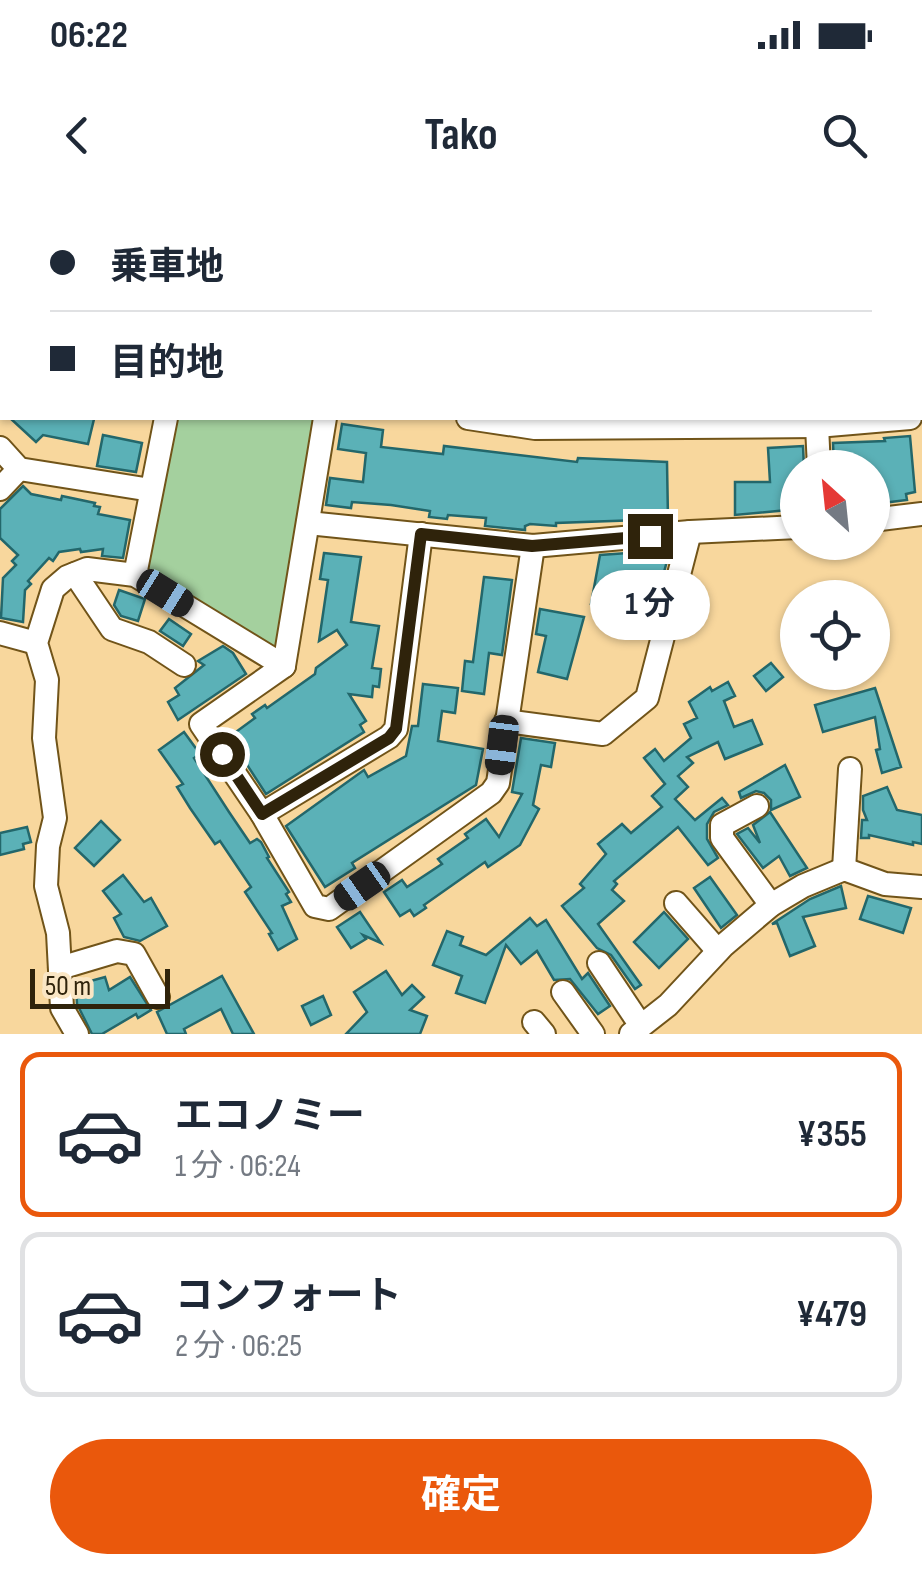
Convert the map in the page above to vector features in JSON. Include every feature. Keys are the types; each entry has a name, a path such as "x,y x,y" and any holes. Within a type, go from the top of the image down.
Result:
{"street":[{"path":"135,575 166,420"},
{"path":"326,420 284,666 201,724 262,814 316,906 330,909 490,793 498,782 532,546"},
{"path":"481,420 535,428 818,426 887,420"},
{"path":"818,426 819,450"},
{"path":"0,448 19,468 152,490"},
{"path":"0,489 19,468"},
{"path":"890,518 922,514"},
{"path":"308,522 532,546 780,528"},
{"path":"506,720 603,734 647,698 690,532"},
{"path":"262,814 389,738 396,729 421,534"},
{"path":"77,1034 62,1008 58,933 46,886 48,846 55,818 44,738 47,680 36,643 53,588 87,569 135,575 284,666"},
{"path":"75,574 112,628 149,642 184,664"},
{"path":"0,634 36,643"},
{"path":"844,869 850,770"},
{"path":"757,806 722,825 722,838 771,904"},
{"path":"599,964 636,1030 668,1006 718,951 771,904 802,886 844,869 885,884 922,887"},
{"path":"676,903 718,951"},
{"path":"60,968 117,950 134,954 158,997"},
{"path":"564,992 593,1034"}],"green space":[{"path":"173,420 319,420 282,656 144,571"}],"building":[{"path":"12,420 94,420 88,444 43,435 36,442"},
{"path":"342,424 383,430 381,447 443,454 444,446 577,462 578,458 667,462 668,519 530,524 525,530 485,526 486,518 429,517 430,511 391,505 326,505 330,478 363,482 366,453 338,449"},
{"path":"103,435 142,443 136,472 97,466"},
{"path":"910,436 915,492 906,494 907,500 890,502 890,450 833,450 833,443 885,441 884,438"},
{"path":"803,446 803,450 780,450 780,511 735,515 735,482 770,482 768,448"},
{"path":"23,486 31,494 95,503 100,507 98,514 130,520 123,558 102,556 103,549 80,549 59,552 53,561 49,558 28,581 31,584 25,590 23,622 1,618 3,578 16,565 12,561 18,555 0,538 0,509"},
{"path":"670,550 661,583 626,578 618,611 591,604 600,555"},
{"path":"324,553 361,557 351,622 379,626 372,668 381,669 379,687 373,686 372,697 349,694 366,721 360,725 364,732 266,794 229,737 255,718 252,714 315,674 316,668 347,645 337,630 319,641 328,580 320,579"},
{"path":"484,577 512,580 502,655 489,653 484,694 462,691 465,661 473,662"},
{"path":"119,590 145,599 138,621 121,616 114,605"},
{"path":"540,609 584,617 567,679 538,672 546,636 536,634"},
{"path":"169,619 191,634 183,646 160,631"},
{"path":"223,646 233,653 246,674 178,720 168,702 179,695 175,688 204,665 198,661"},
{"path":"771,663 780,679 766,691 754,676"},
{"path":"728,682 735,696 724,701 734,727 752,720 762,744 725,759 718,742 687,757 693,763 678,776 688,787 675,799 695,820 722,798 728,805 714,812 707,824 707,839 718,858 708,865 678,827 614,881 617,884 612,890 624,901 598,924 641,985 635,989 611,955 597,948 562,906 584,888 580,884 606,854 598,844 622,824 631,833 662,807 652,796 665,784 644,758 655,749 664,761 691,738 684,724 697,718 689,702 710,687 712,691"},
{"path":"423,684 458,688 455,713 442,711 438,741 483,749 476,785 352,863 355,868 325,887 286,826 364,770 368,777 406,756 412,726 418,726"},
{"path":"876,690 901,767 882,773 876,750 880,749 875,717 823,732 815,705"},
{"path":"184,732 200,754 194,758 229,812 250,843 257,839 261,842 289,892 286,894 291,902 282,906 297,939 278,950 269,934 272,933 245,892 251,887 220,841 215,844 190,808 177,787 183,784 159,750"},
{"path":"521,738 555,743 551,767 541,765 533,805 539,809 520,845 488,867 485,862 414,916 410,910 400,916 384,892 402,880 407,887 442,864 438,859 468,838 465,834 486,819 499,837 522,794 512,792"},
{"path":"785,765 800,797 771,810 771,800 764,793 756,791 741,798 739,792"},
{"path":"887,787 897,810 922,815 922,844 869,835 861,838 862,820 867,820 863,796"},
{"path":"770,812 807,868 790,876 779,856 763,868 737,834 748,828 760,843 753,825"},
{"path":"101,821 120,840 94,866 75,848"},
{"path":"27,827 31,842 23,844 24,849 0,855 0,833"},
{"path":"123,875 144,902 151,898 167,926 140,941 124,937 114,918 121,914 103,891"},
{"path":"710,877 737,915 721,928 694,888"},
{"path":"841,886 846,908 803,917 815,946 790,956 777,923 772,924 810,899"},
{"path":"868,896 911,908 903,933 860,919"},
{"path":"360,912 381,943 363,935 366,939 351,948 337,927"},
{"path":"664,912 688,939 659,968 634,942"},
{"path":"530,918 537,926 546,920 582,979 588,973 610,1006 598,1014 570,979 554,980 537,951 521,964 506,945 485,1003 456,993 462,976 433,965 447,931 463,937 460,945 486,955"},
{"path":"386,971 402,995 412,985 424,997 410,1010 427,1016 420,1034 346,1034 367,1012 354,992"},
{"path":"222,976 254,1034 233,1034 221,1009 184,1029 186,1034 167,1034 157,1012"},
{"path":"105,977 109,990 130,977 151,1010 138,1018 136,1014 102,1034 92,1034 77,1004 76,985"},
{"path":"323,996 331,1015 311,1025 302,1006"}],"route":[{"path":"222,754 262,814 389,738 396,729 421,534 532,546 650,536"}]}
